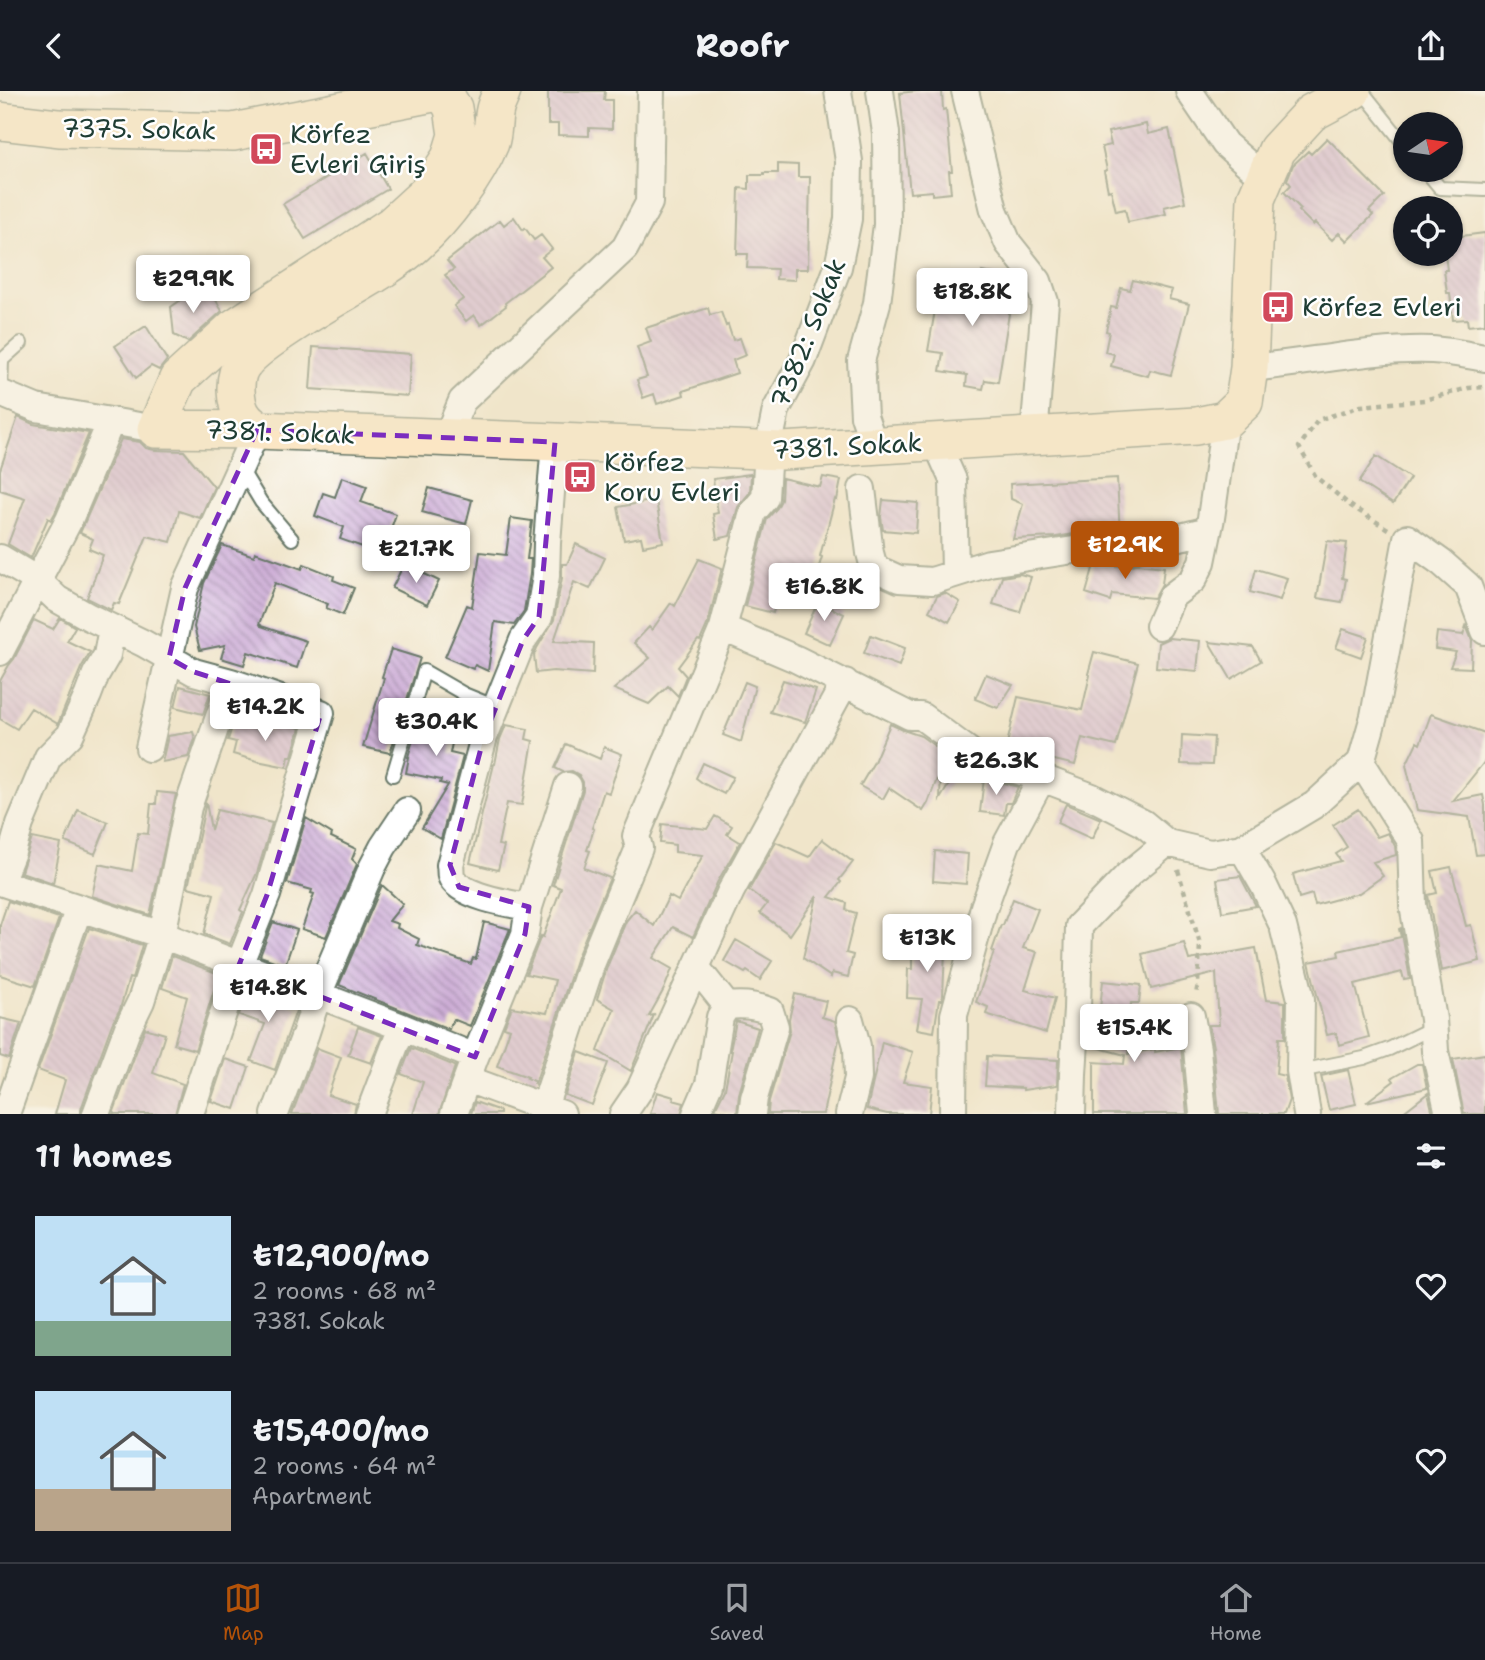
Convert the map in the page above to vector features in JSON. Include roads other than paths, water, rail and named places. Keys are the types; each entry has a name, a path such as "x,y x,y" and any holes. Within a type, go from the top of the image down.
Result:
{"street":[{"path":"447,437 462,401 625,248 649,203 651,91"},
{"name":"7382: Sokak","path":"549,1112 592,962 639,848 636,836 723,628 753,512 765,498 768,450 776,410 803,360 838,267 848,219 849,161 838,91"},
{"name":"7382: Sokak","path":"874,445 864,416 861,361 877,303 887,225 886,133 880,91"},
{"path":"965,91 994,210 1007,243 1038,281 1045,302 1034,436"},
{"path":"1189,91 1225,144 1265,179"},
{"path":"1159,626 1172,596 1193,580 1202,562 1225,420 1244,402 1249,368 1256,199 1277,151 1311,113 1352,91"},
{"path":"447,97 461,113 470,116 480,116 488,112 499,99"},
{"path":"0,394 36,408 156,429 178,379 234,328 392,225 428,193 450,158 457,135 447,97"},
{"name":"7375. Sokak","path":"0,121 59,128 233,132 447,97"},
{"path":"149,748 185,588 257,430 243,418 238,404 238,371 252,354 272,337 379,271 419,241 452,204 479,167 491,140 499,99"},
{"path":"1249,368 1289,365 1361,353 1433,350 1485,358"},
{"name":"7381. Sokak","path":"156,429 257,430 768,450 1196,426 1225,420"},
{"path":"0,652 69,520 111,421"},
{"path":"528,907 500,902 459,887 451,877 450,865 484,737 523,640 539,617 546,576 555,442"},
{"path":"936,442 953,479 956,572"},
{"path":"862,489 873,564 879,570 899,579 932,581 989,563 1080,549 1129,550 1209,530"},
{"path":"723,628 845,682 910,716 921,716 981,760 1091,797 1143,823 1167,843 1210,853 1242,848 1314,805 1361,762 1374,716 1407,538 1468,586 1485,631"},
{"path":"0,558 37,580 57,599 194,672 321,713 267,895 239,965 190,1114"},
{"path":"112,628 107,655 70,735 48,757 20,824 0,882 162,935 402,1027 549,1112"},
{"path":"96,1114 127,1030 141,1001 162,935 188,807 231,682"},
{"path":"623,1114 639,1090 731,891 845,682"},
{"path":"1361,762 1411,841 1413,905 1434,1027 1435,1051 1449,1114"},
{"path":"953,1114 954,1015 984,907 1007,843 1042,779"},
{"path":"454,1114 525,934 528,907 568,786"},
{"path":"275,1114 318,995 372,868 407,811"},
{"path":"1072,1114 1079,926 1129,874 1167,843"},
{"path":"1242,848 1283,926 1301,999 1300,1071 1307,1114"},
{"path":"6,1114 79,908"},
{"path":"696,967 727,1006"},
{"path":"696,1114 709,1084 720,1017 727,1006"},
{"path":"727,1006 758,1007 769,1011 775,1027 754,1098 752,1114"},
{"path":"1191,1016 1203,1114"},
{"path":"849,1114 858,1078 857,1046 850,1020"},
{"path":"369,1114 402,1027"}],"lane":[{"path":"1362,91 1393,130"},
{"path":"1435,182 1440,188 1485,190"},
{"path":"0,394 2,360 21,342"},
{"path":"240,467 261,502 292,539"},
{"path":"393,775 424,671 464,694 496,707"},
{"path":"1300,1071 1364,1058 1434,1027"}],"place":[{"name":"Körfez Evleri Giriş","path":"266,149"},
{"name":"Körfez Evleri","path":"1278,307"},
{"name":"Körfez Koru Evleri","path":"580,477"}]}
